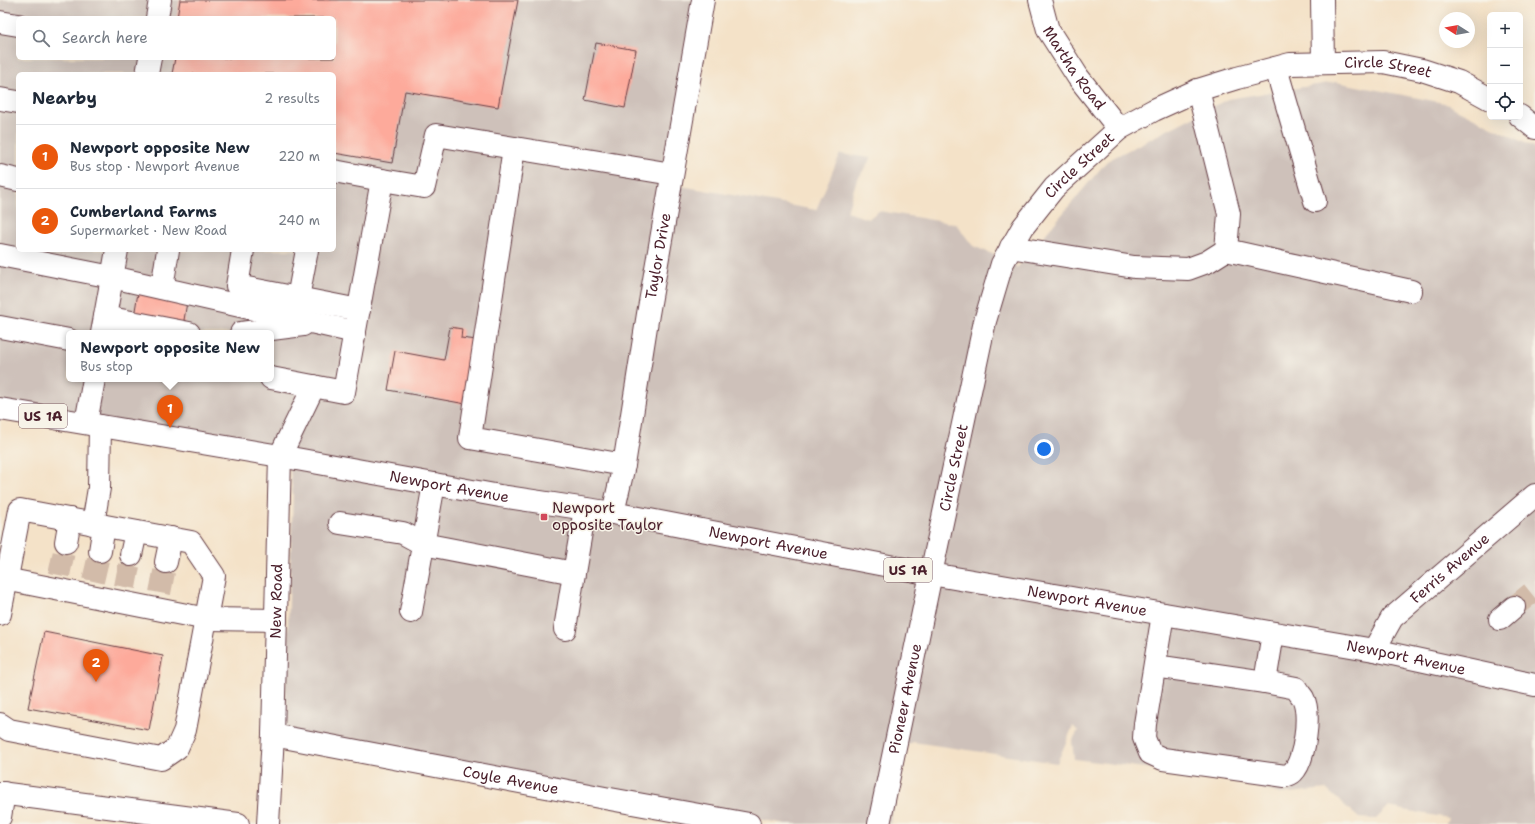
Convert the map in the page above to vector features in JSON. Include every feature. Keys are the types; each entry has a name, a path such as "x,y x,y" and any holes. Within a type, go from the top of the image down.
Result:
{"street":[{"path":"157,16 160,0"},
{"name":"Taylor Drive","path":"613,513 624,465 648,314 703,0"},
{"name":"Martha Road","path":"1040,0 1048,30 1078,77 1119,130"},
{"path":"1322,0 1323,63"},
{"path":"0,22 16,25"},
{"path":"147,72 150,60"},
{"name":"Circle Street","path":"931,574 985,321 1002,264 1023,227 1054,188 1119,130 1154,110 1198,90 1290,64 1383,62 1422,70 1459,82 1487,97"},
{"path":"1276,68 1315,201"},
{"path":"1198,90 1229,214 1226,250"},
{"path":"0,99 16,102"},
{"path":"1523,118 1535,128"},
{"path":"336,172 424,187 436,135 672,174"},
{"path":"514,148 470,438 624,465"},
{"path":"0,176 16,180"},
{"path":"274,379 344,392 382,180"},
{"path":"1011,247 1134,267 1188,269 1207,262 1226,250 1411,291"},
{"path":"116,252 103,325 157,330"},
{"path":"162,288 168,252"},
{"path":"243,252 237,286 359,310"},
{"path":"298,298 307,252"},
{"path":"0,255 112,277 355,332"},
{"path":"267,330 318,324"},
{"path":"0,327 66,339"},
{"path":"94,382 93,425 99,488 100,551"},
{"name":"New Road","path":"268,824 276,620 280,456 314,386"},
{"name":"Newport Avenue","path":"0,409 280,456 500,496 613,513 931,574 1374,650 1535,686"},
{"path":"411,612 434,484"},
{"name":"Ferris Avenue","path":"1374,650 1392,618 1535,495"},
{"path":"565,629 585,509"},
{"path":"0,614 3,578 20,510 191,542 214,576 185,730 177,748 161,759 9,730 0,724"},
{"path":"66,542 70,519"},
{"path":"340,523 403,533 423,544 574,573"},
{"path":"131,555 136,532"},
{"path":"166,562 171,538"},
{"name":"Pioneer Avenue","path":"879,824 931,574"},
{"path":"3,578 58,582 159,601 207,619 276,620"},
{"path":"1155,666 1296,688 1304,699 1307,718 1305,740 1293,772 1285,776 1163,759 1150,753 1144,738 1145,724 1163,614"},
{"path":"1265,682 1273,633"},
{"name":"Coyle Avenue","path":"272,735 749,824"},
{"path":"0,817 2,793 193,821 238,824"}],"shaded area":[{"path":"0,0 713,0 681,186 816,210 840,154 871,158 856,182 847,212 868,219 879,211 956,224 973,246 1014,263 1017,268 1107,161 1228,99 1336,82 1444,103 1535,148 1535,824 1446,824 1448,818 1388,807 1376,819 1359,818 1326,789 1280,794 1225,778 1074,759 1072,741 1078,731 1073,726 1057,763 913,742 907,746 890,824 786,824 288,739 284,731 293,495 289,462 0,408"}],"building":[{"path":"180,0 518,0 498,107 405,91 392,163 336,153 336,72 172,72 175,60 336,60 336,16 177,16"},
{"path":"596,43 636,50 625,108 585,100"},
{"path":"138,293 187,302 183,326 134,316"},
{"path":"450,327 462,329 461,338 477,340 466,404 388,390 395,351 444,360"},
{"path":"44,632 163,656 149,730 28,708"}],"tunnel":[{"path":"59,575 66,542"},
{"path":"93,581 100,551"},
{"path":"125,587 131,555"},
{"path":"160,593 166,562"},
{"path":"1514,607 1535,590"}],"place":[{"name":"Newport opposite New","path":"170,428"},
{"name":"Newport opposite Taylor","path":"544,517"},
{"name":"Cumberland Farms","path":"96,682"}]}
